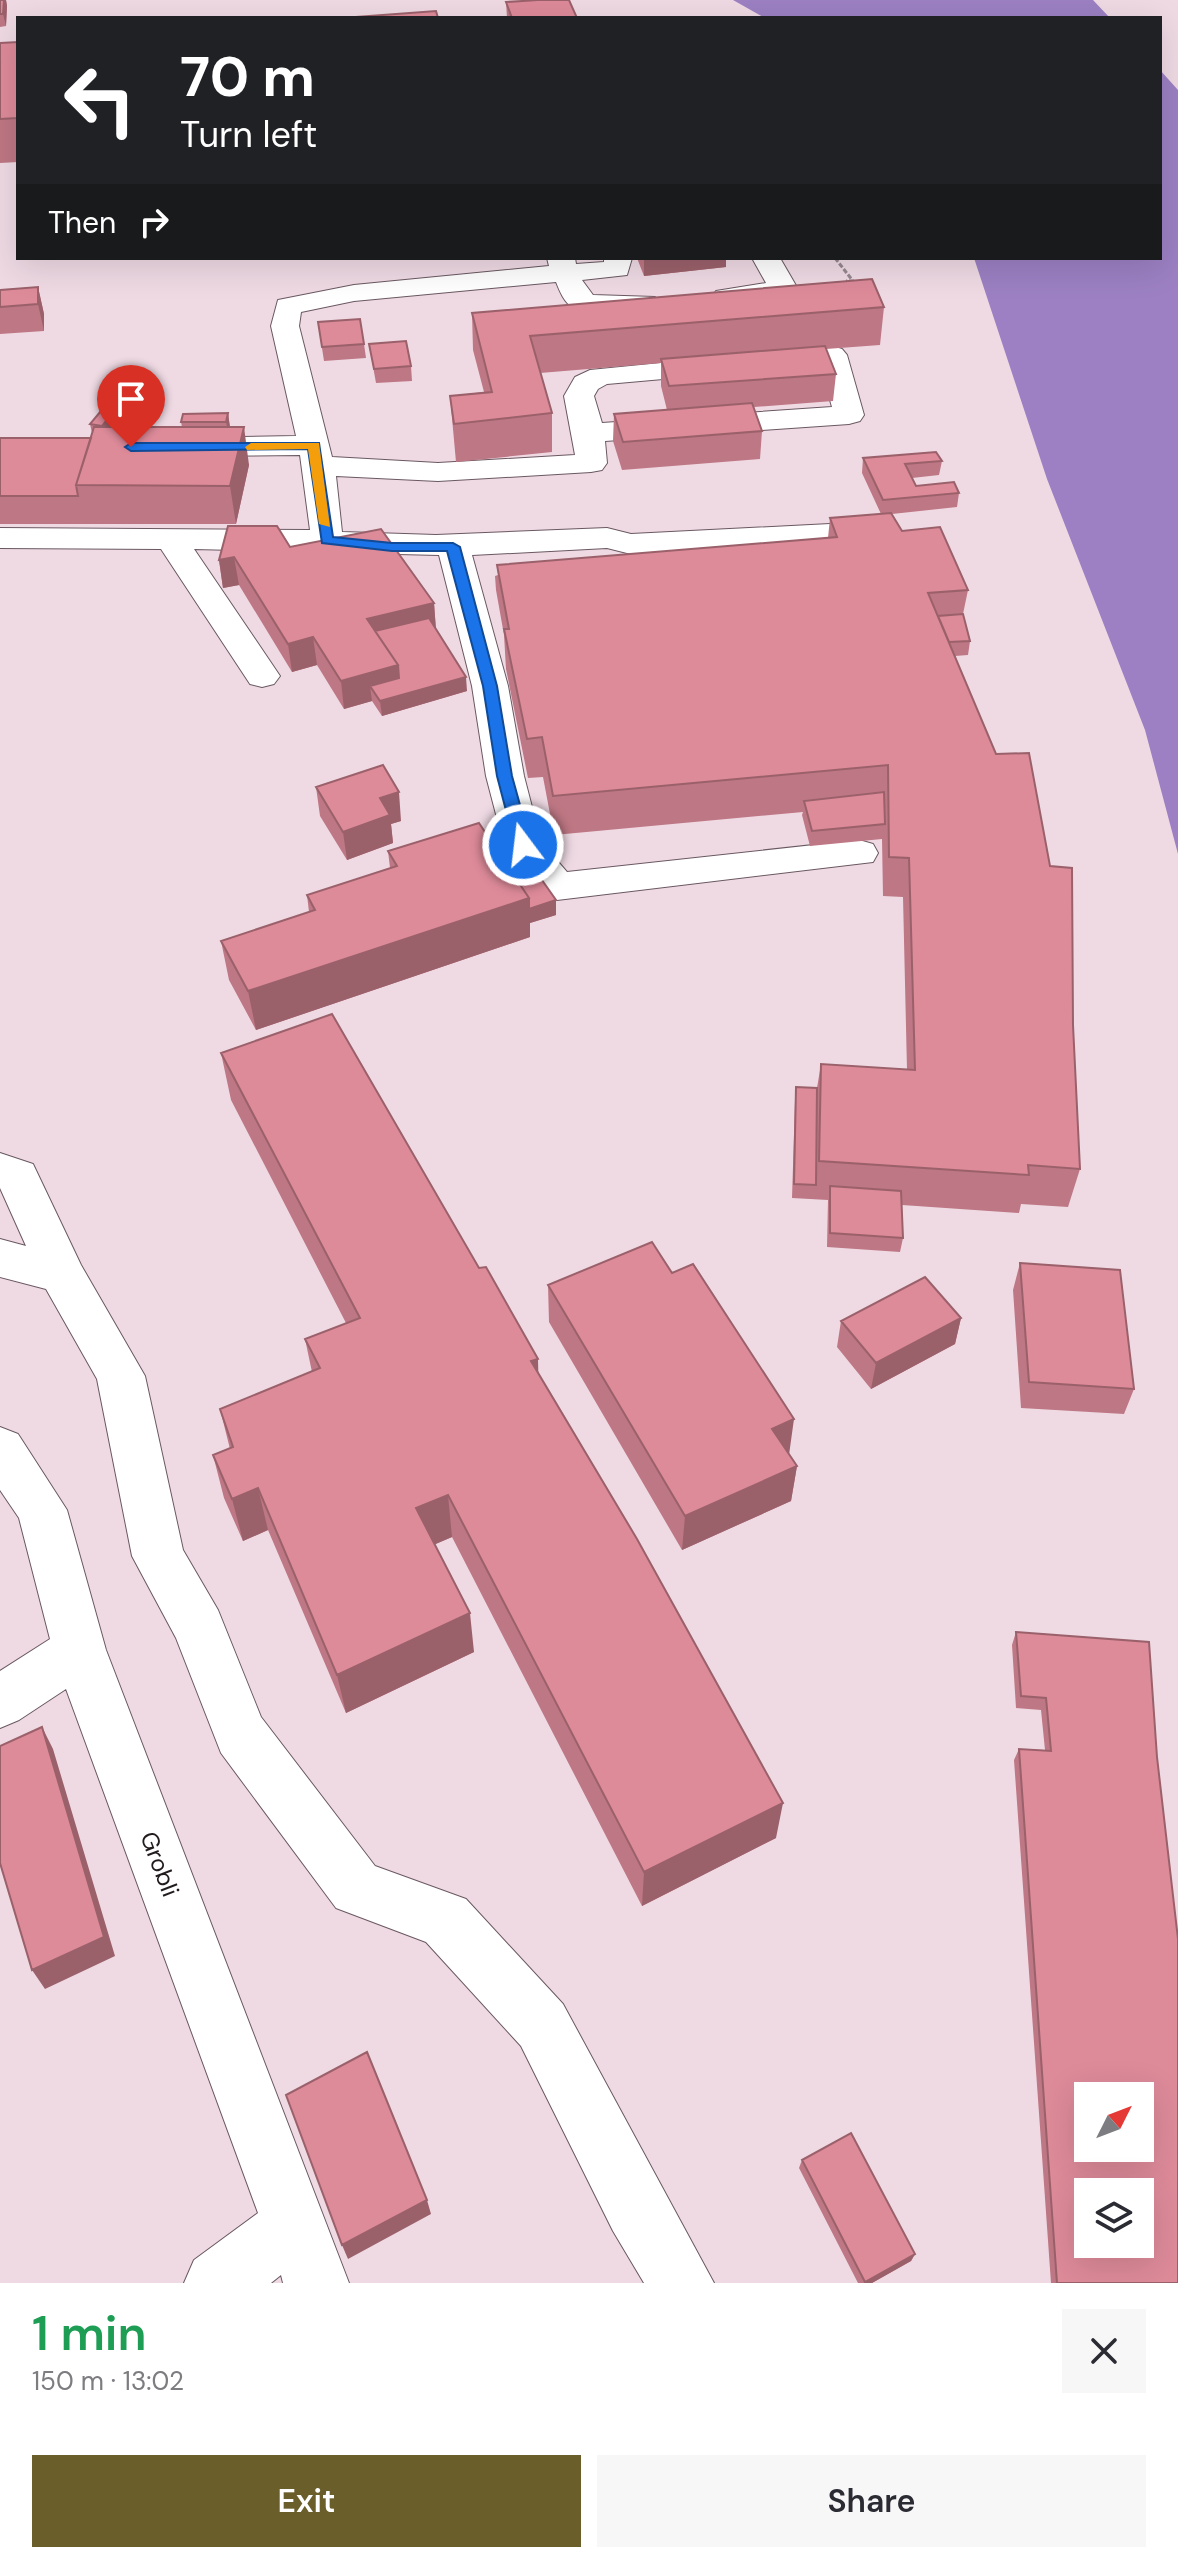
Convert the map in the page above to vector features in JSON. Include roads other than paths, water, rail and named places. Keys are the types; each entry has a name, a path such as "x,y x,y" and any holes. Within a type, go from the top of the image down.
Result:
{"street":[{"path":"327,540 317,456 285,326 288,306 351,281 563,265 617,269 618,260"},
{"path":"704,299 784,289 767,260"},
{"path":"563,265 577,297 586,304 674,301"},
{"path":"161,447 317,456 356,465 438,472 591,463 589,433 579,396 586,383 601,376 832,355 849,415 684,424 589,433"},
{"path":"0,538 327,540 392,547 453,547 607,538 631,544 869,532"},
{"path":"171,539 262,676"},
{"path":"453,547 490,686 505,776 523,845 557,887 859,853"},
{"path":"0,1170 17,1176 62,1274 121,1376 158,1556 199,1627 240,1734 356,1888 445,1920 542,2025 636,2208 681,2283"},
{"path":"0,1258 62,1274"},
{"name":"Grobli","path":"0,1449 42,1510 79,1650 316,2283"},
{"path":"0,1702 79,1650"},
{"path":"217,2283 296,2224"}]}
